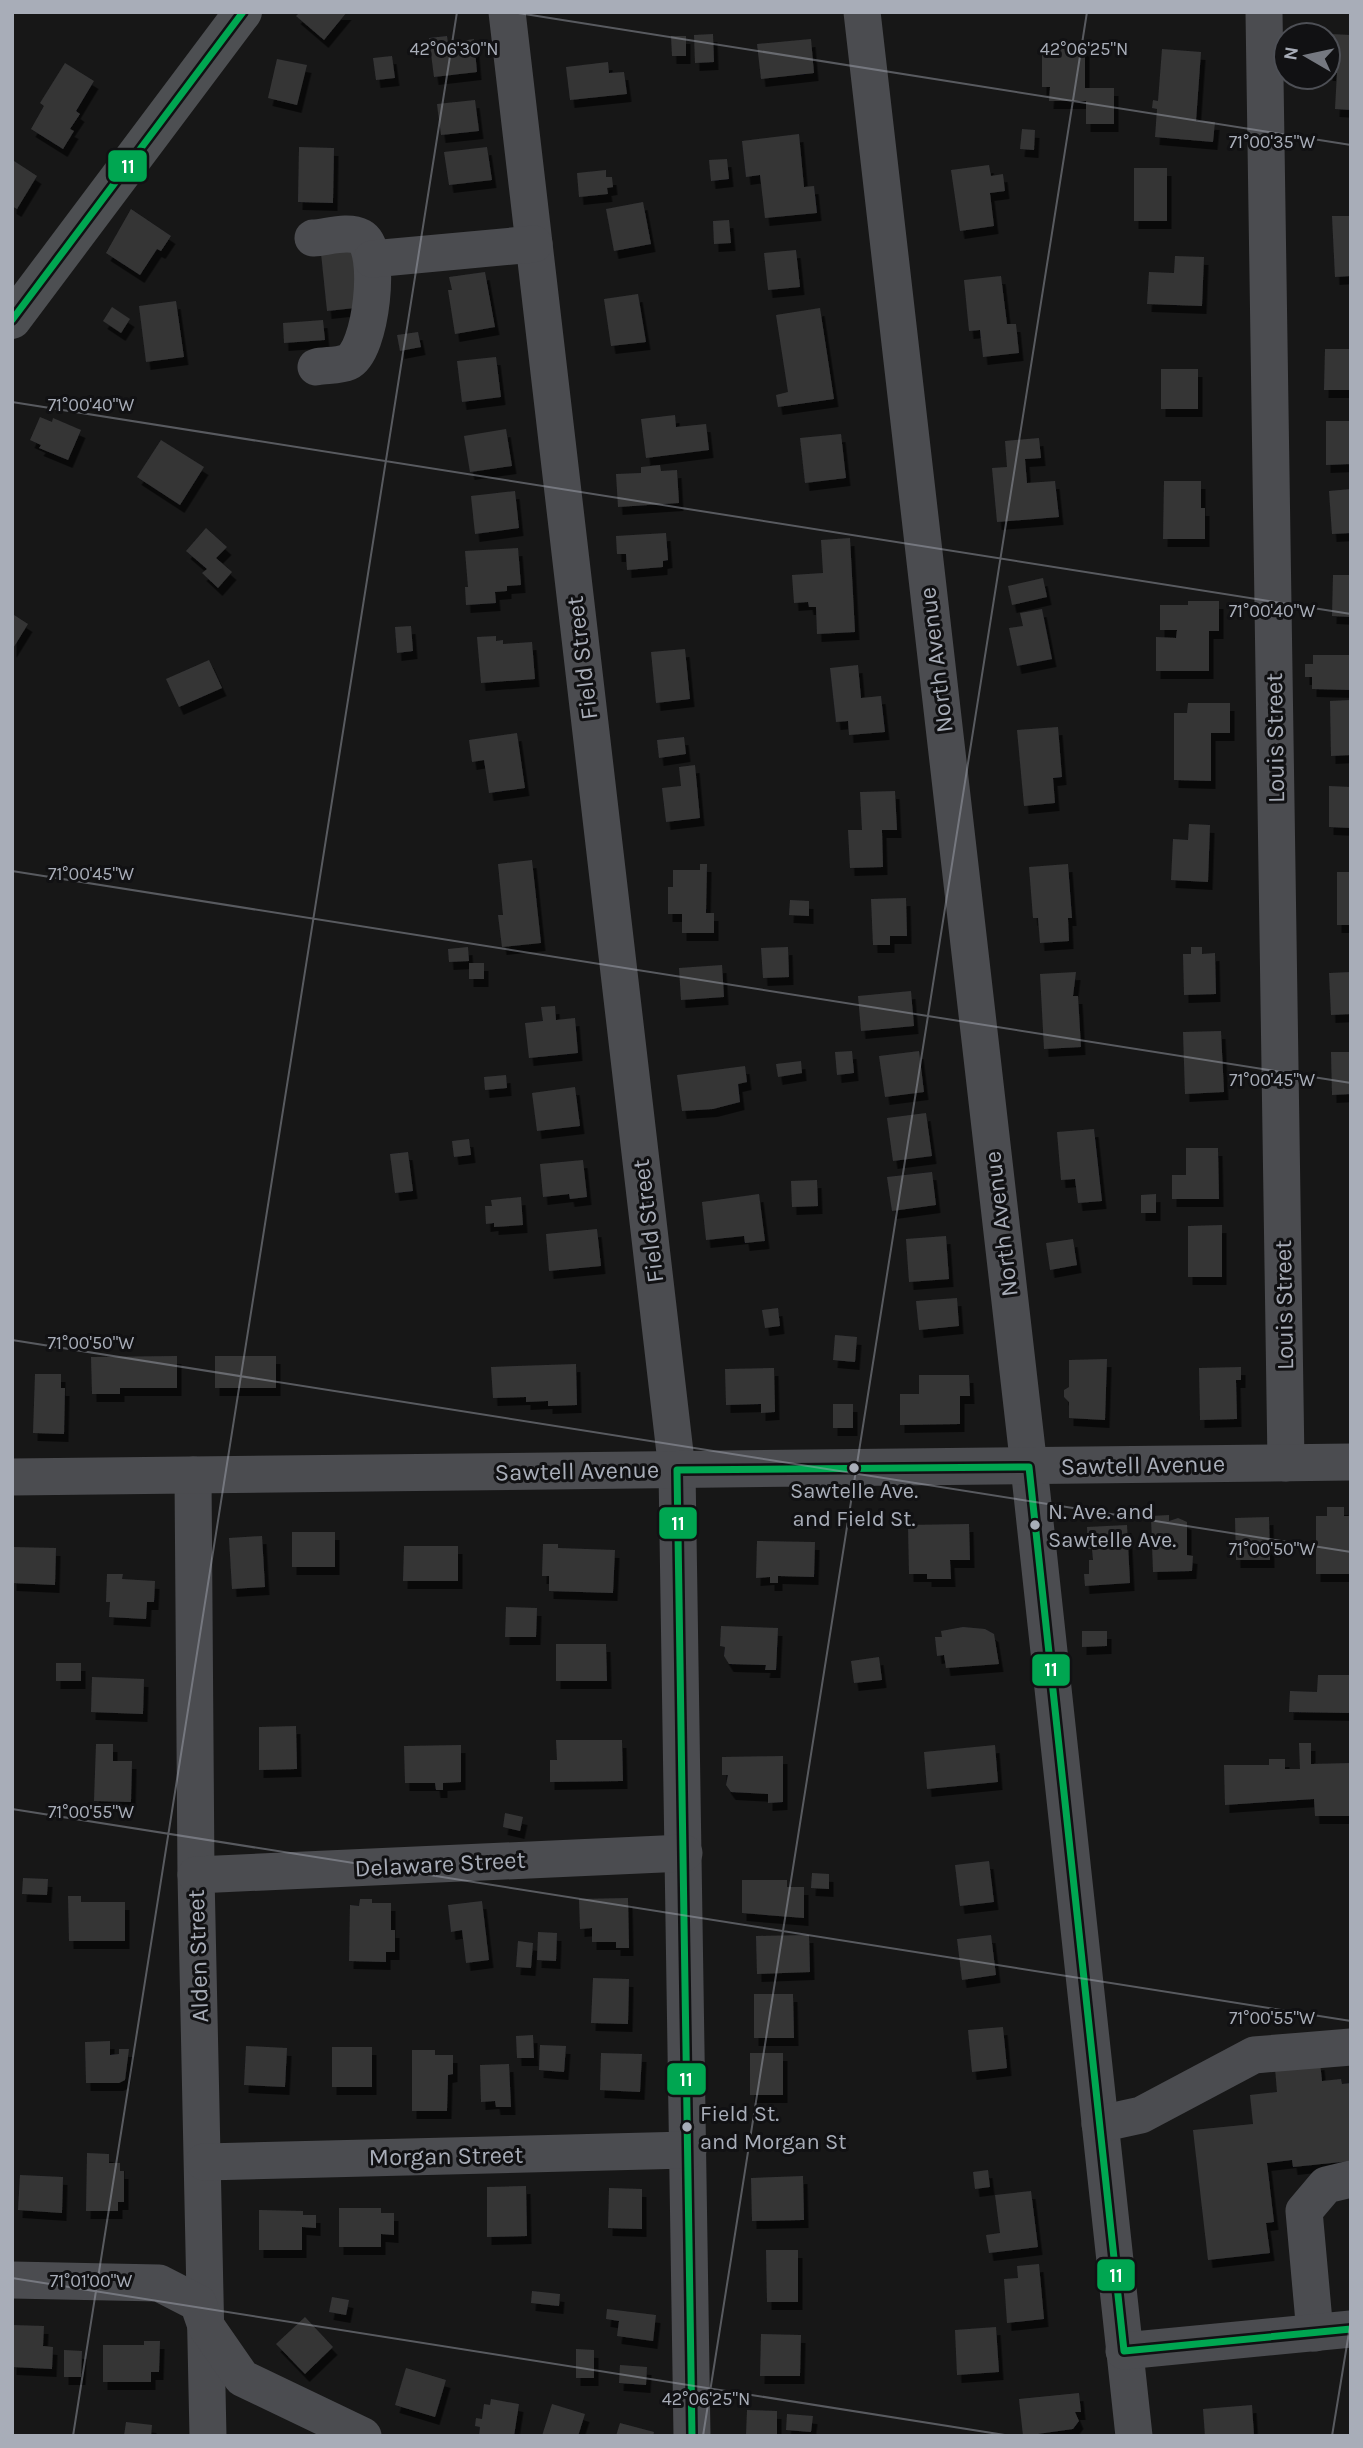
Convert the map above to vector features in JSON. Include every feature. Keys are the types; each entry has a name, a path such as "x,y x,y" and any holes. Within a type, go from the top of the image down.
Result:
{"main road":[{"path":"12,320 243,12"}],"street":[{"name":"Field Street","path":"507,12 677,1470 692,2436"},
{"name":"North Avenue","path":"862,12 1029,1467 1134,2436"},
{"name":"Louis Street","path":"1264,12 1286,1463"},
{"path":"313,238 352,234 360,237 370,248 372,259 372,295 365,341 349,362 316,367"},
{"path":"372,259 534,244"},
{"name":"Sawtell Avenue","path":"12,1477 1351,1462"},
{"name":"Alden Street","path":"193,1475 195,1875 204,2162 208,2436"},
{"name":"Delaware Street","path":"195,1875 684,1853"},
{"path":"1100,2124 1141,2115 1254,2055 1351,2047"},
{"name":"Morgan Street","path":"204,2162 688,2150"},
{"path":"1315,2333 1304,2211 1326,2185 1351,2179"},
{"path":"12,2280 159,2283 198,2303 206,2326 242,2378 363,2436"},
{"path":"1124,2351 1351,2329"}],"building":[{"path":"300,12 347,12 324,40 296,16"},
{"path":"713,34 714,62 695,63 694,35"},
{"path":"1342,35 1351,35 1351,110 1335,109 1336,91 1342,91"},
{"path":"447,36 448,43 474,39 477,72 434,77 429,38"},
{"path":"671,36 686,36 686,56 672,56"},
{"path":"811,39 814,73 761,79 757,44"},
{"path":"1042,48 1085,48 1085,88 1114,88 1114,124 1086,124 1086,101 1049,101 1050,87 1042,87"},
{"path":"1162,49 1201,52 1196,121 1215,122 1213,142 1155,137 1157,109 1152,108 1153,100 1158,101"},
{"path":"392,56 395,78 376,80 373,58"},
{"path":"277,59 307,65 297,105 268,98"},
{"path":"608,62 609,73 624,72 627,94 570,100 566,67"},
{"path":"65,63 94,81 76,111 80,114 70,129 74,131 63,149 31,129 44,106 40,103"},
{"path":"475,100 479,131 441,135 437,104"},
{"path":"1022,129 1035,130 1034,150 1020,149"},
{"path":"799,134 804,187 814,186 817,213 765,218 760,175 746,177 742,141"},
{"path":"299,147 334,148 333,203 298,202"},
{"path":"487,147 492,180 449,185 444,152"},
{"path":"727,159 729,179 711,181 709,160"},
{"path":"14,161 37,176 17,209 12,206"},
{"path":"989,165 991,176 1003,174 1005,191 990,193 994,226 960,231 951,170"},
{"path":"1134,168 1167,168 1167,221 1134,221"},
{"path":"606,170 606,177 612,177 613,187 607,188 608,194 579,197 577,173"},
{"path":"643,202 651,244 614,251 606,209"},
{"path":"131,209 171,236 161,251 157,249 140,275 106,253"},
{"path":"1332,216 1351,216 1351,276 1335,277"},
{"path":"729,220 731,243 714,244 713,221"},
{"path":"357,248 364,307 327,311 321,253"},
{"path":"796,250 800,287 768,290 764,253"},
{"path":"1175,256 1204,257 1202,306 1147,304 1149,272 1174,273"},
{"path":"485,272 495,327 455,334 448,290 452,290 449,277"},
{"path":"1001,276 1007,324 1016,324 1019,353 983,357 980,330 969,331 964,280"},
{"path":"638,294 646,342 611,346 604,299"},
{"path":"176,301 184,357 146,362 139,306"},
{"path":"112,307 130,319 121,333 103,321"},
{"path":"820,308 834,399 778,407 776,395 788,392 776,315"},
{"path":"323,320 325,340 284,343 283,323"},
{"path":"418,332 421,347 400,351 397,335"},
{"path":"1325,349 1351,349 1351,390 1324,390"},
{"path":"496,357 501,397 462,402 457,361"},
{"path":"1161,369 1198,369 1198,409 1161,409"},
{"path":"675,415 676,427 706,424 709,450 646,458 641,419"},
{"path":"40,417 52,422 53,418 81,430 68,460 39,448 41,445 30,440"},
{"path":"1326,421 1351,421 1351,464 1326,465"},
{"path":"506,429 512,466 470,472 464,436"},
{"path":"841,434 846,478 805,483 800,438"},
{"path":"1039,438 1041,458 1025,459 1027,483 1055,481 1059,517 997,522 992,468 1007,467 1005,441"},
{"path":"161,440 204,467 180,505 137,477"},
{"path":"660,465 661,471 677,470 679,503 618,507 616,474 641,473 641,467"},
{"path":"1164,481 1201,481 1201,508 1205,508 1205,539 1163,539"},
{"path":"1351,489 1351,533 1332,534 1329,491"},
{"path":"515,491 519,528 475,534 471,496"},
{"path":"206,528 227,547 216,558 232,572 218,588 202,573 207,569 186,551"},
{"path":"666,533 668,560 663,561 663,567 627,570 626,554 617,554 616,536"},
{"path":"850,538 855,632 817,634 816,607 809,607 808,602 794,603 792,575 823,573 821,540"},
{"path":"518,548 521,585 507,586 507,591 495,592 496,603 466,605 465,587 468,587 465,551"},
{"path":"1333,575 1351,575 1351,617 1332,616"},
{"path":"1043,578 1047,597 1012,605 1008,586"},
{"path":"1188,601 1219,601 1219,631 1209,631 1209,671 1156,671 1156,637 1176,638 1177,630 1160,630 1160,605 1188,605"},
{"path":"1042,609 1052,659 1017,666 1009,628 1023,626 1020,613"},
{"path":"14,615 28,624 12,650 12,618"},
{"path":"411,626 413,651 397,653 395,627"},
{"path":"496,636 496,641 503,640 503,644 532,642 535,679 481,683 477,637"},
{"path":"685,649 690,699 656,703 651,652"},
{"path":"1313,655 1351,655 1351,690 1312,689 1312,677 1305,677 1305,664 1313,664"},
{"path":"209,660 222,688 179,707 166,679"},
{"path":"858,665 861,698 881,696 885,732 849,735 848,721 836,722 830,668"},
{"path":"1350,700 1351,755 1331,756 1330,701"},
{"path":"1188,703 1230,703 1230,733 1211,733 1211,781 1174,780 1174,713 1187,713"},
{"path":"1058,727 1062,777 1053,778 1055,803 1024,806 1017,730"},
{"path":"517,733 525,788 489,793 484,760 472,762 469,740"},
{"path":"684,737 686,754 659,758 657,740"},
{"path":"695,765 700,818 666,822 662,788 681,786 679,767"},
{"path":"1329,786 1351,787 1351,828 1329,827"},
{"path":"895,791 897,830 882,830 883,867 850,868 848,830 862,830 860,792"},
{"path":"1189,824 1210,825 1208,882 1171,880 1173,839 1188,840"},
{"path":"532,860 541,943 502,947 498,915 503,915 498,864"},
{"path":"700,864 707,864 706,913 714,913 714,933 682,933 682,914 668,914 668,887 673,887 673,870 700,870"},
{"path":"1068,864 1072,918 1068,918 1069,941 1040,943 1038,918 1033,918 1029,867"},
{"path":"1337,872 1351,872 1351,925 1337,925"},
{"path":"906,898 907,936 890,936 890,945 873,945 871,899"},
{"path":"790,900 809,901 809,916 789,915"},
{"path":"468,947 469,961 449,962 448,949"},
{"path":"788,947 789,977 763,978 761,948"},
{"path":"1191,947 1202,947 1202,954 1215,953 1216,994 1184,995 1183,954 1191,954"},
{"path":"469,963 484,963 484,979 469,979"},
{"path":"722,965 724,997 681,1000 679,968"},
{"path":"1076,972 1073,996 1078,996 1081,1047 1044,1049 1040,974"},
{"path":"1351,972 1351,1014 1331,1015 1329,973"},
{"path":"911,991 914,1026 861,1031 858,996"},
{"path":"555,1006 556,1020 575,1018 578,1053 529,1058 525,1023 543,1021 541,1007"},
{"path":"1221,1031 1224,1092 1185,1094 1183,1032"},
{"path":"852,1051 854,1073 837,1075 835,1052"},
{"path":"919,1051 924,1092 885,1097 879,1056"},
{"path":"1331,1052 1351,1052 1351,1094 1332,1095"},
{"path":"801,1061 802,1073 778,1077 776,1064"},
{"path":"745,1066 747,1082 738,1084 740,1102 713,1109 682,1111 677,1075"},
{"path":"506,1075 507,1088 485,1090 484,1077"},
{"path":"575,1087 580,1126 537,1131 532,1093"},
{"path":"926,1113 932,1156 893,1161 887,1118"},
{"path":"1094,1129 1102,1201 1078,1203 1075,1179 1061,1180 1057,1132"},
{"path":"469,1139 471,1155 454,1157 452,1141"},
{"path":"1186,1148 1218,1148 1219,1199 1172,1199 1172,1175 1186,1175"},
{"path":"408,1152 413,1191 395,1193 390,1154"},
{"path":"583,1160 587,1197 570,1199 569,1194 543,1197 540,1164"},
{"path":"932,1172 936,1205 892,1211 887,1177"},
{"path":"817,1180 818,1206 792,1207 791,1181"},
{"path":"759,1194 765,1241 745,1243 744,1236 706,1240 702,1202"},
{"path":"1156,1194 1156,1213 1141,1213 1141,1195"},
{"path":"521,1197 523,1225 494,1227 494,1223 486,1224 485,1206 492,1206 491,1200"},
{"path":"1222,1225 1222,1277 1188,1277 1188,1226"},
{"path":"597,1229 601,1266 549,1271 546,1234"},
{"path":"946,1236 949,1279 909,1282 906,1239"},
{"path":"1073,1239 1077,1265 1050,1270 1046,1243"},
{"path":"957,1298 959,1326 919,1330 916,1301"},
{"path":"778,1308 780,1326 765,1328 762,1310"},
{"path":"835,1335 857,1337 855,1362 833,1360"},
{"path":"177,1356 177,1388 120,1388 120,1394 92,1394 91,1357"},
{"path":"215,1356 276,1356 276,1388 215,1388"},
{"path":"1107,1359 1105,1420 1069,1418 1069,1402 1064,1397 1064,1390 1069,1387 1069,1360"},
{"path":"576,1364 577,1405 548,1406 548,1401 526,1402 526,1397 493,1398 491,1367"},
{"path":"1241,1367 1241,1380 1236,1380 1237,1419 1200,1420 1199,1368"},
{"path":"774,1368 775,1412 761,1413 761,1404 726,1405 725,1369"},
{"path":"35,1374 61,1374 61,1388 65,1388 64,1434 33,1433"},
{"path":"919,1375 969,1375 970,1396 960,1396 960,1424 900,1425 900,1394 919,1394"},
{"path":"833,1404 853,1404 853,1428 833,1428"},
{"path":"1327,1507 1344,1507 1344,1516 1351,1516 1351,1574 1316,1574 1316,1516 1327,1516"},
{"path":"1169,1515 1169,1521 1178,1518 1187,1522 1187,1555 1193,1556 1192,1571 1153,1572 1151,1516"},
{"path":"1269,1517 1270,1560 1236,1560 1235,1518"},
{"path":"969,1524 970,1560 950,1560 951,1579 927,1579 927,1574 909,1574 908,1525"},
{"path":"1127,1525 1130,1583 1085,1586 1084,1574 1089,1574 1089,1560 1093,1560 1092,1549 1088,1549 1087,1527"},
{"path":"292,1532 335,1532 335,1567 292,1567"},
{"path":"262,1536 265,1587 232,1589 229,1538"},
{"path":"757,1541 815,1542 814,1577 778,1576 778,1583 770,1583 770,1577 756,1578"},
{"path":"543,1544 558,1544 558,1548 615,1550 613,1593 549,1591 549,1576 542,1576"},
{"path":"404,1546 458,1546 458,1581 403,1581"},
{"path":"12,1547 56,1548 55,1585 12,1583"},
{"path":"107,1574 123,1574 122,1579 155,1581 154,1602 147,1602 146,1619 109,1617 110,1602 106,1602"},
{"path":"506,1607 537,1608 536,1637 505,1637"},
{"path":"721,1626 778,1628 776,1670 765,1670 766,1665 729,1664 724,1656 725,1647 720,1646"},
{"path":"963,1627 985,1629 994,1634 999,1664 946,1668 944,1655 937,1656 935,1637 942,1637 941,1631"},
{"path":"1082,1631 1107,1631 1107,1646 1082,1647"},
{"path":"556,1644 606,1644 607,1681 556,1681"},
{"path":"879,1657 882,1680 854,1683 851,1661"},
{"path":"56,1663 81,1663 81,1681 56,1681"},
{"path":"1318,1675 1351,1675 1351,1713 1289,1712 1290,1691 1317,1692"},
{"path":"92,1677 144,1679 143,1714 91,1712"},
{"path":"296,1726 297,1769 259,1770 259,1727"},
{"path":"556,1740 622,1740 623,1781 550,1782 550,1760 557,1760"},
{"path":"1299,1743 1311,1743 1311,1764 1351,1763 1351,1816 1315,1816 1314,1799 1225,1805 1224,1765 1269,1765 1269,1759 1285,1759 1285,1769 1300,1769"},
{"path":"96,1744 113,1744 113,1761 132,1761 131,1802 94,1801"},
{"path":"461,1745 461,1782 443,1783 443,1790 436,1790 435,1783 405,1783 404,1746"},
{"path":"995,1745 998,1782 927,1789 924,1752"},
{"path":"783,1756 783,1802 768,1803 768,1794 731,1792 726,1785 728,1775 722,1775 722,1757"},
{"path":"505,1813 523,1817 520,1831 503,1827"},
{"path":"989,1861 994,1902 960,1906 955,1865"},
{"path":"812,1873 829,1874 829,1889 811,1888"},
{"path":"23,1878 48,1879 47,1895 22,1894"},
{"path":"742,1880 787,1880 787,1887 804,1887 804,1918 742,1913"},
{"path":"68,1896 81,1896 81,1902 125,1902 125,1941 69,1941"},
{"path":"628,1898 629,1948 616,1948 616,1942 592,1942 592,1928 580,1929 579,1899"},
{"path":"360,1899 372,1899 372,1903 391,1903 391,1930 395,1930 395,1952 386,1952 386,1962 349,1961 350,1905 359,1906"},
{"path":"482,1901 489,1960 466,1963 462,1930 451,1932 448,1905"},
{"path":"538,1932 557,1933 556,1961 537,1960"},
{"path":"809,1935 810,1972 757,1974 756,1936"},
{"path":"991,1935 996,1975 962,1980 957,1939"},
{"path":"518,1941 533,1943 531,1968 516,1967"},
{"path":"593,1978 629,1979 628,2024 591,2023"},
{"path":"754,1994 793,1994 794,2038 754,2038"},
{"path":"1003,2027 1007,2068 972,2072 968,2030"},
{"path":"533,2035 534,2058 517,2058 516,2036"},
{"path":"110,2041 110,2055 119,2054 119,2049 129,2049 125,2080 119,2083 86,2083 85,2042"},
{"path":"540,2045 566,2046 564,2072 539,2070"},
{"path":"246,2046 287,2048 285,2087 244,2085"},
{"path":"332,2047 372,2047 372,2087 332,2087"},
{"path":"412,2050 435,2050 435,2055 453,2055 453,2074 448,2075 447,2111 412,2111"},
{"path":"601,2053 642,2054 640,2092 600,2090"},
{"path":"750,2053 783,2053 783,2095 750,2095"},
{"path":"1320,2062 1322,2081 1341,2079 1342,2084 1351,2083 1351,2161 1293,2167 1292,2160 1267,2163 1274,2222 1266,2223 1270,2253 1208,2260 1193,2130 1253,2124 1250,2095 1277,2092 1275,2068"},
{"path":"509,2064 511,2107 496,2107 495,2101 481,2102 480,2065"},
{"path":"87,2153 109,2154 109,2163 120,2163 120,2171 124,2171 124,2202 118,2202 118,2211 86,2211"},
{"path":"988,2170 990,2187 975,2189 973,2172"},
{"path":"20,2175 63,2177 62,2213 18,2210"},
{"path":"803,2176 804,2220 752,2221 751,2178"},
{"path":"526,2186 527,2236 487,2237 487,2187"},
{"path":"609,2188 642,2189 642,2229 608,2228"},
{"path":"1031,2191 1038,2247 989,2253 986,2235 1000,2233 995,2195"},
{"path":"339,2208 381,2208 381,2213 394,2213 394,2235 381,2234 381,2247 339,2247"},
{"path":"259,2210 303,2211 303,2215 316,2215 316,2228 302,2227 302,2250 259,2250"},
{"path":"766,2250 798,2250 798,2302 767,2302"},
{"path":"1039,2264 1044,2319 1007,2323 1004,2279 1018,2278 1017,2266"},
{"path":"532,2291 560,2294 559,2306 531,2303"},
{"path":"332,2297 349,2300 346,2315 329,2312"},
{"path":"607,2309 656,2315 653,2341 617,2336 619,2321 606,2319"},
{"path":"305,2317 333,2347 305,2374 276,2344"},
{"path":"12,2325 44,2326 43,2346 53,2347 52,2369 12,2367"},
{"path":"996,2327 999,2372 957,2375 955,2330"},
{"path":"761,2334 801,2335 800,2376 760,2376"},
{"path":"144,2341 160,2341 159,2372 151,2372 151,2382 103,2382 103,2345 144,2345"},
{"path":"576,2349 594,2350 594,2378 576,2378"},
{"path":"64,2350 82,2351 81,2377 64,2377"},
{"path":"620,2365 647,2367 646,2385 619,2383"},
{"path":"406,2368 446,2380 435,2417 395,2405"},
{"path":"1079,2393 1081,2412 1075,2412 1079,2421 1073,2429 1023,2436 1019,2399"},
{"path":"491,2399 519,2404 514,2436 479,2436 480,2427 475,2426 476,2418 482,2419 484,2404 490,2405"},
{"path":"552,2404 585,2414 578,2436 542,2436"},
{"path":"1252,2405 1254,2436 1205,2436 1203,2409"},
{"path":"747,2410 777,2411 777,2436 746,2436"},
{"path":"787,2414 813,2416 811,2432 786,2430"},
{"path":"126,2422 152,2425 151,2436 124,2436"},
{"path":"620,2423 654,2432 653,2436 616,2436"}],"transit line":[{"name":"11","path":"12,320 243,12"},
{"name":"11","path":"692,2436 677,1470 1029,1467 1124,2351 1351,2329"}],"place":[{"name":"Sawtelle Ave. and Field St.","path":"854,1468"},
{"name":"N. Ave. and Sawtelle Ave.","path":"1035,1525"},
{"name":"Field St. and Morgan St","path":"687,2127"}]}
